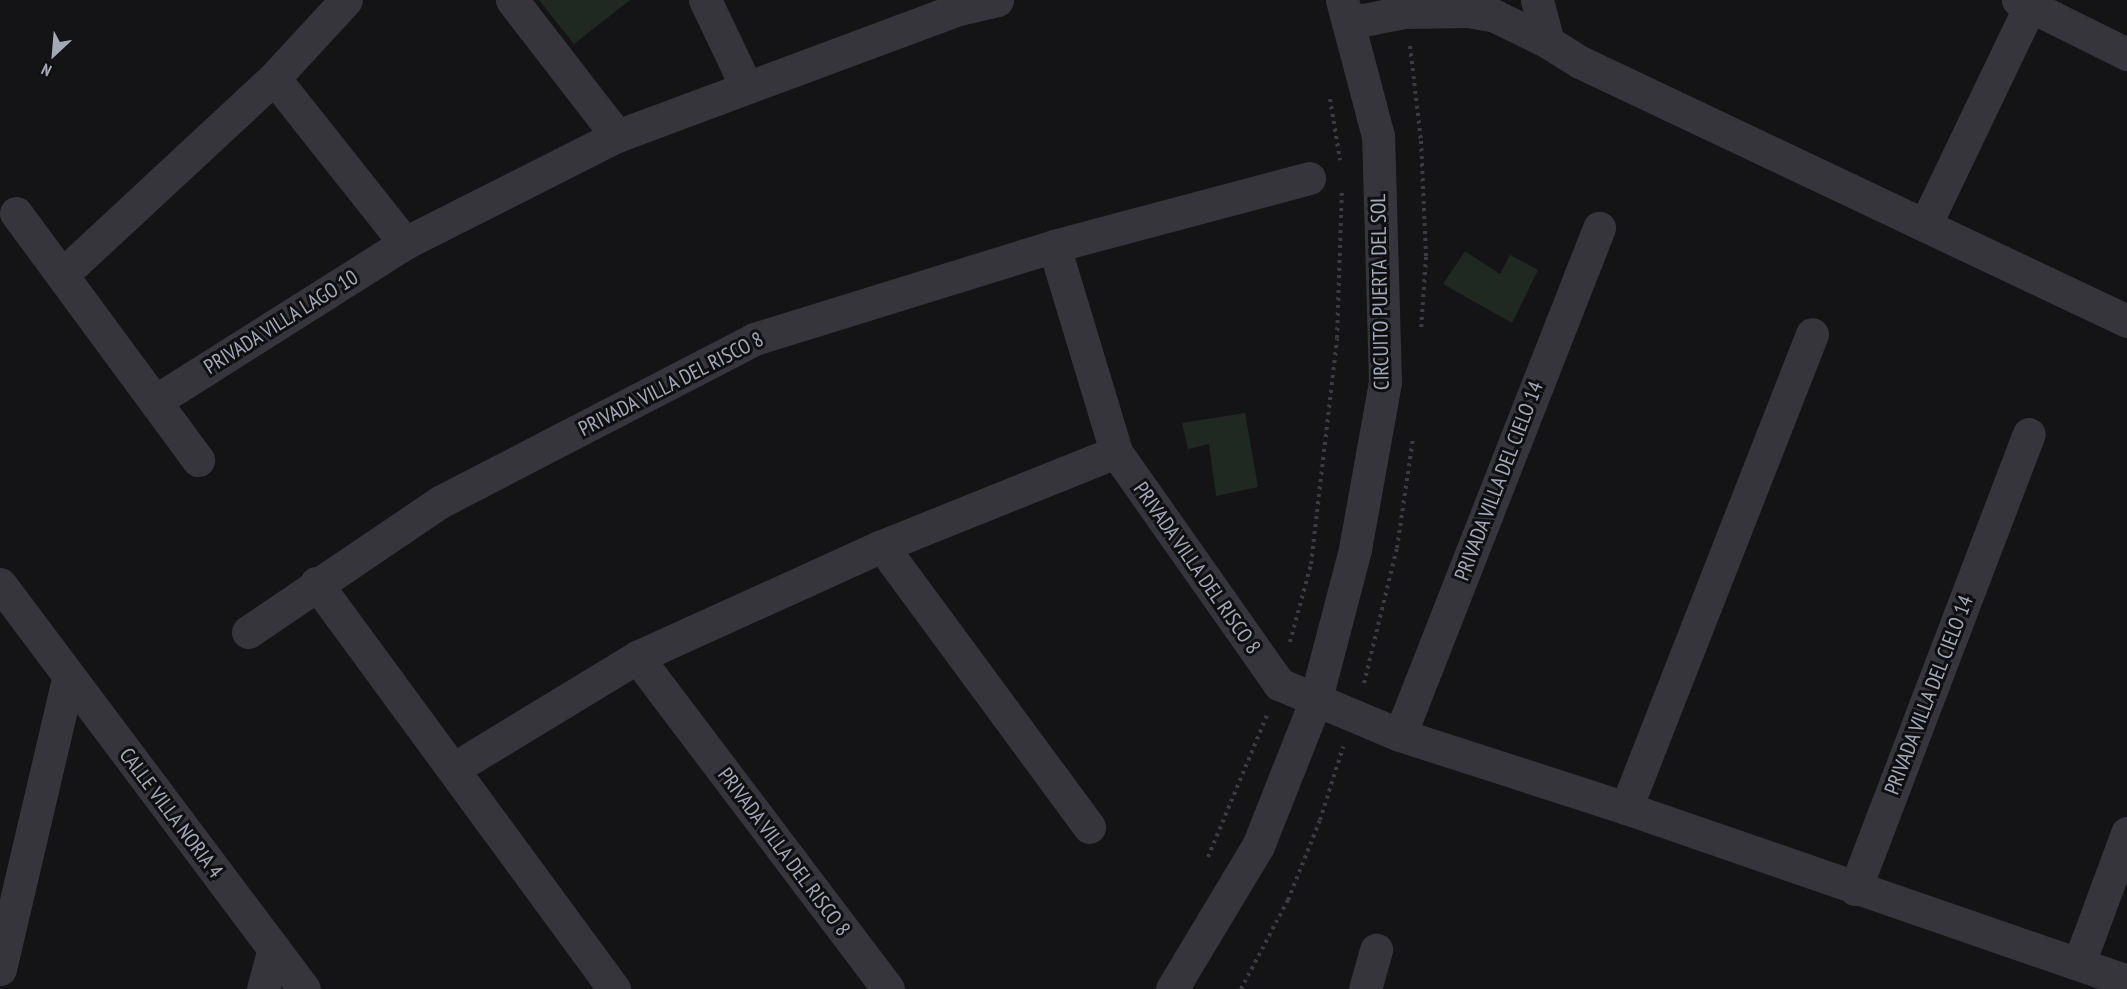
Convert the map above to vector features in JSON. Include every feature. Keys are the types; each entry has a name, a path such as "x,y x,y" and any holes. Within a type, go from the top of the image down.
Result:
{"street":[{"path":"63,274 274,78 346,0"},
{"path":"512,0 617,136"},
{"path":"705,0 746,86"},
{"name":"PRIVADA VILLA LAGO 10","path":"157,400 405,243 617,136 957,5 997,0"},
{"path":"1537,0 1548,42 1580,62 1926,223 2127,321"},
{"path":"1926,223 2027,2 2127,54"},
{"name":"CIRCUITO PUERTA DEL SOL","path":"1172,989 1258,846 1315,702 1355,549 1385,382 1378,136 1349,7 1404,12 1468,11 1496,16 1548,42"},
{"path":"274,78 405,243"},
{"name":"PRIVADA VILLA DEL RISCO 8","path":"248,632 316,583 440,502 754,339 1054,246 1309,178"},
{"path":"16,213 157,400 198,460"},
{"name":"PRIVADA VILLA DEL CIELO 14","path":"1400,735 1599,228"},
{"name":"PRIVADA VILLA DEL RISCO 8","path":"1054,246 1116,452 1278,684"},
{"path":"1626,808 1812,334"},
{"name":"PRIVADA VILLA DEL CIELO 14","path":"1855,889 2029,434"},
{"path":"453,770 637,657 882,546 1116,452"},
{"path":"882,546 1089,827"},
{"path":"316,583 615,989"},
{"name":"CALLE VILLA NORIA 4","path":"0,585 68,679 304,989"},
{"name":"PRIVADA VILLA DEL RISCO 8","path":"637,657 888,989"},
{"path":"0,969 68,679"},
{"path":"1278,684 1315,702 1355,715 1400,735 1626,808 1855,889 2127,981"},
{"path":"2079,963 2127,833"},
{"path":"263,989 274,948"},
{"path":"1367,988 1376,950"}],"path":[{"path":"1329,93 1340,163"},
{"path":"1204,865 1278,684 1311,564 1338,338 1342,186"}],"shaded area":[{"path":"539,0 630,0 574,44"},
{"path":"1465,251 1500,274 1510,255 1538,270 1512,323 1443,284"},
{"path":"1245,413 1258,487 1216,496 1209,444 1188,449 1182,423"}]}
